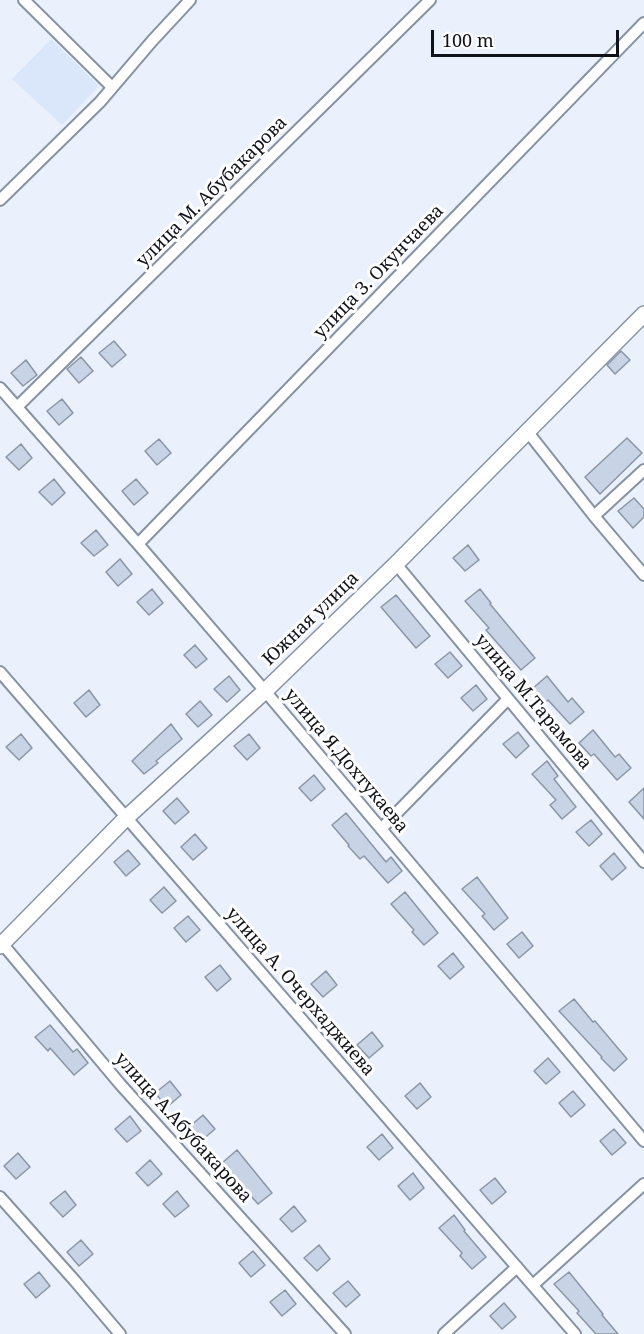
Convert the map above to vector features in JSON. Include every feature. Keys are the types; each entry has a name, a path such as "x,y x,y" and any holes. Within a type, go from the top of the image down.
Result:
{"main road":[{"name":"Южная улица","path":"1,943 126,818 265,691 396,564 644,314"}],"street":[{"path":"24,0 112,87"},
{"path":"0,200 100,102 190,0"},
{"name":"улица М. Абубакарова","path":"17,408 430,0"},
{"name":"улица З. Окунчаева","path":"138,544 644,23"},
{"name":"улица Я.Дохтукаева","path":"0,388 265,691 644,1141"},
{"path":"527,431 644,575"},
{"path":"594,516 644,470"},
{"name":"улица М.Тарамова","path":"396,564 644,862"},
{"name":"улица А. Очерхаджиева","path":"0,672 575,1334"},
{"path":"381,829 508,699"},
{"name":"улица А.Абубакарова","path":"1,943 120,1084 345,1334"},
{"path":"533,1285 644,1184"},
{"path":"0,1197 120,1334"},
{"path":"444,1334 517,1267"}],"shaded area":[{"path":"51,39 99,86 62,125 12,79"}],"building":[{"path":"114,341 126,355 112,367 99,353"},
{"path":"621,351 630,360 615,374 607,365"},
{"path":"81,357 93,371 79,383 67,369"},
{"path":"26,360 37,375 23,386 11,373"},
{"path":"62,399 73,413 59,425 47,411"},
{"path":"627,438 642,453 600,494 585,477"},
{"path":"159,439 171,453 157,465 145,451"},
{"path":"21,444 32,458 19,470 6,457"},
{"path":"54,479 65,493 52,505 39,492"},
{"path":"136,479 148,493 134,505 122,491"},
{"path":"634,498 644,509 644,517 633,528 618,511"},
{"path":"96,530 108,545 94,556 81,543"},
{"path":"468,545 479,560 465,571 453,558"},
{"path":"120,559 132,574 118,586 106,572"},
{"path":"152,589 163,603 149,615 137,602"},
{"path":"480,589 535,658 521,670 486,630 489,628 465,601"},
{"path":"396,595 430,636 416,648 381,607"},
{"path":"195,645 207,659 196,668 184,655"},
{"path":"450,652 462,666 448,678 435,664"},
{"path":"229,676 240,690 227,702 214,689"},
{"path":"547,676 568,702 572,698 584,712 570,724 548,700 545,703 532,689"},
{"path":"476,685 487,699 473,711 461,698"},
{"path":"89,690 100,705 86,717 74,703"},
{"path":"200,701 212,715 198,727 186,714"},
{"path":"171,724 182,739 144,774 132,761"},
{"path":"593,730 615,757 619,754 631,768 617,780 594,754 591,756 579,743"},
{"path":"518,732 529,746 516,758 503,744"},
{"path":"21,734 32,748 19,760 6,747"},
{"path":"249,734 260,748 247,760 234,746"},
{"path":"547,761 558,776 554,779 576,807 562,819 550,805 556,800 532,774"},
{"path":"314,775 325,789 311,801 299,788"},
{"path":"644,788 644,819 629,802"},
{"path":"177,798 189,812 175,824 163,811"},
{"path":"346,813 386,862 391,857 402,871 388,883 364,856 360,859 332,825"},
{"path":"591,820 602,834 589,846 576,832"},
{"path":"195,834 207,848 193,860 181,847"},
{"path":"128,850 140,864 126,876 114,862"},
{"path":"614,853 626,868 612,880 600,866"},
{"path":"477,877 508,918 494,930 482,916 485,914 462,889"},
{"path":"164,887 176,901 162,913 150,900"},
{"path":"405,892 438,933 424,945 391,904"},
{"path":"188,916 200,930 186,942 174,928"},
{"path":"522,932 533,946 519,958 507,944"},
{"path":"453,953 464,967 450,979 438,966"},
{"path":"220,965 231,979 217,991 205,977"},
{"path":"326,971 337,985 323,997 311,984"},
{"path":"574,999 627,1059 614,1071 559,1011"},
{"path":"50,1025 73,1052 77,1049 88,1063 74,1075 50,1048 48,1051 35,1037"},
{"path":"372,1032 383,1046 369,1058 357,1045"},
{"path":"548,1058 560,1072 546,1084 534,1071"},
{"path":"170,1081 181,1095 167,1107 155,1093"},
{"path":"420,1083 431,1097 417,1109 405,1096"},
{"path":"573,1091 585,1105 571,1117 559,1103"},
{"path":"203,1115 215,1129 201,1141 189,1127"},
{"path":"130,1116 141,1131 127,1142 115,1129"},
{"path":"614,1129 626,1143 612,1155 600,1141"},
{"path":"382,1134 393,1148 379,1160 367,1147"},
{"path":"237,1150 272,1193 258,1204 222,1163"},
{"path":"18,1153 30,1167 16,1179 4,1166"},
{"path":"150,1160 162,1174 148,1186 136,1173"},
{"path":"413,1173 424,1188 410,1200 398,1186"},
{"path":"495,1178 506,1192 492,1204 480,1190"},
{"path":"65,1191 76,1205 63,1217 50,1203"},
{"path":"177,1191 189,1206 175,1217 163,1204"},
{"path":"294,1206 306,1221 292,1232 280,1219"},
{"path":"454,1215 486,1257 472,1269 460,1256 462,1253 439,1228"},
{"path":"81,1240 93,1254 79,1266 67,1252"},
{"path":"319,1245 330,1259 317,1271 304,1258"},
{"path":"253,1251 265,1265 251,1277 239,1263"},
{"path":"39,1272 50,1286 36,1298 24,1284"},
{"path":"569,1272 618,1334 596,1334 554,1284"},
{"path":"348,1281 360,1295 346,1307 333,1293"},
{"path":"285,1290 296,1304 282,1316 270,1302"},
{"path":"504,1303 516,1317 502,1329 490,1316"}]}
